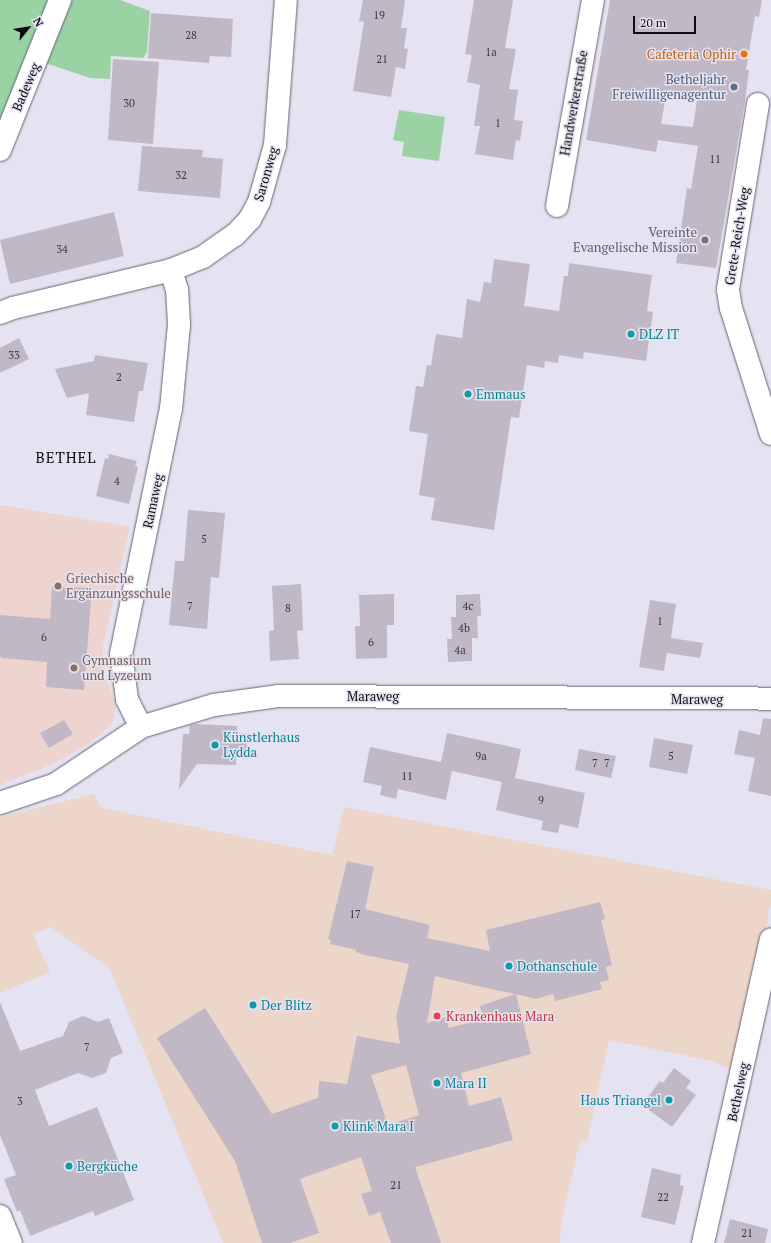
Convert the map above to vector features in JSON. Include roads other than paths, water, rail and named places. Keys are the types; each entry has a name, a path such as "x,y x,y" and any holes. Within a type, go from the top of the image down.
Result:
{"street":[{"name":"Badeweg","path":"0,150 60,0"},
{"name":"Saronweg","path":"0,313 13,308 171,270 203,256 235,235 250,219 259,202 275,145 286,0"},
{"name":"Handwerkerstraße","path":"557,206 593,0"},
{"name":"Grete-Reich-Weg","path":"758,104 728,290 731,308 771,434"},
{"name":"Ramaweg","path":"141,727 127,699 121,654 171,409 178,325 177,290 171,270"},
{"name":"Maraweg","path":"0,803 56,784 141,727 214,705 278,696 771,700"},
{"name":"Bethelweg","path":"703,1243 771,940"},
{"path":"0,1216 11,1243"}],"place":[{"name":"Cafeteria Ophir","path":"744,54"},
{"name":"Betheljahr Freiwilligenagentur","path":"734,87"},
{"name":"Vereinte Evangelische Mission","path":"705,240"},
{"name":"DLZ IT","path":"631,334"},
{"name":"Emmaus","path":"468,394"},
{"name":"Griechische Ergänzungsschule","path":"58,586"},
{"name":"Gymnasium und Lyzeum","path":"74,668"},
{"name":"Künstlerhaus Lydda","path":"215,745"},
{"name":"Dothanschule","path":"509,966"},
{"name":"Der Blitz","path":"253,1005"},
{"name":"Krankenhaus Mara","path":"437,1016"},
{"name":"Mara II","path":"437,1083"},
{"name":"Haus Triangel","path":"669,1100"},
{"name":"Klink Mara I","path":"335,1126"},
{"name":"Bergküche","path":"69,1166"}],"district":[{"name":"BETHEL","path":"66,458"}]}
